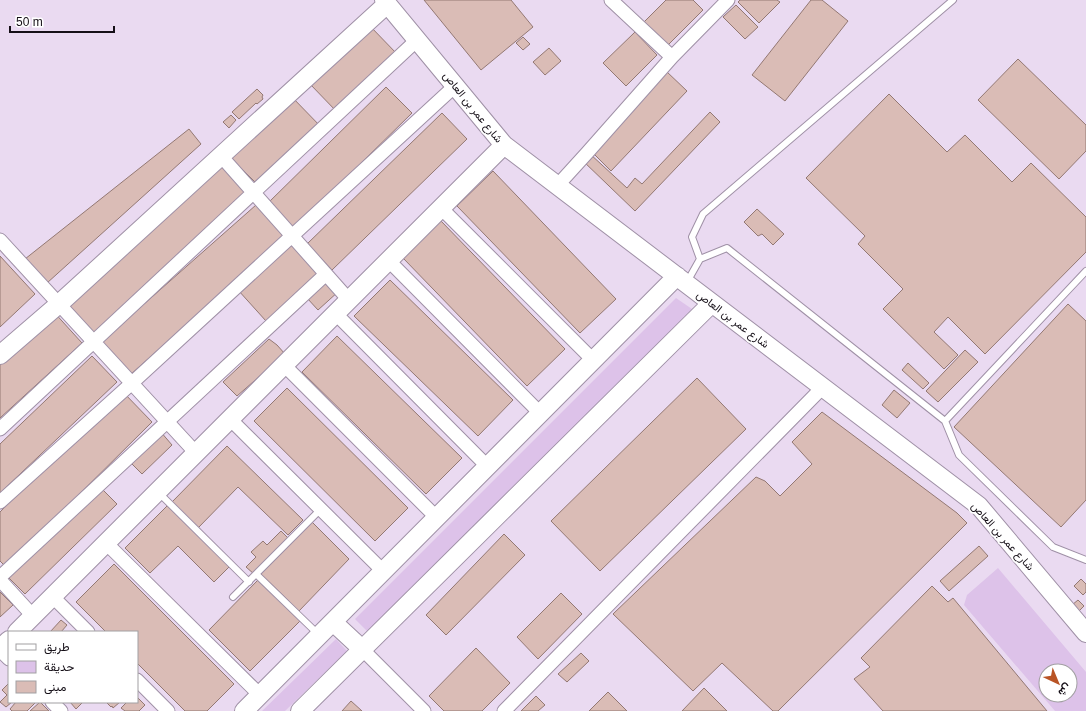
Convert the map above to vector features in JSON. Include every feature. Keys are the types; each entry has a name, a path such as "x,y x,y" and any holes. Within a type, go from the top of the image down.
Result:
{"street":[{"path":"611,0 672,57"},
{"path":"557,186 672,57 728,0"},
{"path":"0,355 59,304 221,156 386,2"},
{"name":"شارع عمر بن العاص","path":"386,2 504,145 980,506 1086,633"},
{"path":"0,429 417,40"},
{"path":"0,502 132,383 455,86"},
{"path":"18,631 504,145"},
{"path":"221,156 349,300"},
{"path":"441,208 593,360"},
{"path":"1,243 196,453"},
{"path":"389,260 540,413"},
{"path":"33,616 0,579 326,274"},
{"path":"244,711 593,360 682,280"},
{"path":"300,711 712,303"},
{"path":"336,314 488,466"},
{"path":"284,365 437,518"},
{"path":"504,711 823,387"},
{"path":"230,419 383,571"},
{"path":"106,543 260,695"},
{"path":"52,597 87,631"},
{"path":"333,622 424,711"},
{"path":"8,641 0,650 8,658"},
{"path":"138,681 168,711"},
{"path":"53,703 61,711"}],"lane":[{"path":"700,259 692,237 703,214 953,0"},
{"path":"682,280 700,259 727,248 945,421 959,455 1053,547 1086,560"},
{"path":"945,421 1086,271"},
{"path":"158,492 249,582"},
{"path":"233,597 320,509"},
{"path":"256,574 319,636"}],"green space":[{"path":"676,298 692,309 368,632 355,619"},
{"path":"998,568 1086,672 1086,711 1055,711 1048,703 1078,703 1078,663 1038,663 1038,691 964,605 967,595"},
{"path":"336,639 347,651 285,711 262,711"}],"building":[{"path":"424,0 511,0 533,27 481,70"},
{"path":"666,0 693,0 703,10 667,46 643,23"},
{"path":"740,0 777,0 780,2 759,23 738,2"},
{"path":"811,0 822,0 848,21 785,101 752,75"},
{"path":"736,5 758,27 745,39 723,17"},
{"path":"369,25 398,55 338,113 309,83"},
{"path":"635,32 657,55 626,86 603,63"},
{"path":"523,37 530,44 523,50 516,43"},
{"path":"549,48 561,61 545,75 533,62"},
{"path":"1018,59 1086,125 1086,151 1059,179 978,100"},
{"path":"666,71 687,91 611,171 591,151"},
{"path":"386,87 412,113 293,230 267,204"},
{"path":"257,89 263,95 263,99 257,104 256,103 239,119 232,112"},
{"path":"289,94 324,130 263,190 227,154"},
{"path":"889,94 947,152 965,135 1012,182 1031,163 1086,217 1086,252 985,354 948,317 934,332 958,355 944,369 883,309 903,289 858,244 865,236 806,178"},
{"path":"710,112 720,122 635,211 582,160 589,153 627,188 635,178 642,184"},
{"path":"442,113 467,139 332,270 307,244"},
{"path":"231,115 236,120 229,128 223,122"},
{"path":"189,129 201,144 47,283 25,259"},
{"path":"219,161 252,197 96,337 63,300"},
{"path":"493,171 616,299 580,333 457,206"},
{"path":"256,205 285,237 130,375 101,342"},
{"path":"757,209 784,234 773,245 762,234 758,236 744,222"},
{"path":"441,221 565,349 527,386 403,258"},
{"path":"292,242 320,273 266,321 238,290"},
{"path":"0,256 35,294 0,327"},
{"path":"327,279 339,291 318,310 307,298"},
{"path":"390,280 513,400 478,436 354,316"},
{"path":"1068,304 1086,321 1086,500 1061,527 954,427"},
{"path":"52,310 82,343 0,418 0,358"},
{"path":"337,336 462,458 426,494 302,372"},
{"path":"269,339 285,354 237,396 223,382"},
{"path":"965,350 978,362 938,402 926,391"},
{"path":"92,356 117,382 0,493 0,444"},
{"path":"908,363 929,383 923,389 902,370"},
{"path":"697,378 746,429 600,571 551,521"},
{"path":"287,388 408,508 375,541 254,421"},
{"path":"894,390 910,403 897,418 882,405"},
{"path":"122,391 152,422 6,567 0,561 0,512"},
{"path":"822,412 957,513 967,523 778,711 773,711 722,663 693,691 613,614 756,477 765,481 780,496 812,464 792,442"},
{"path":"160,431 172,445 142,474 129,461"},
{"path":"227,446 303,520 288,535 238,487 198,528 172,502"},
{"path":"99,486 117,504 25,594 6,575"},
{"path":"168,505 229,567 214,582 178,546 150,573 125,548"},
{"path":"312,522 349,559 299,611 261,574"},
{"path":"281,531 289,539 254,574 246,567 256,557 251,552 263,541 267,545"},
{"path":"504,534 525,555 446,635 426,615"},
{"path":"979,546 988,556 949,591 940,581"},
{"path":"114,564 234,684 207,711 185,711 138,664 138,631 105,631 76,602"},
{"path":"1081,579 1086,584 1086,592 1083,595 1074,586"},
{"path":"258,580 300,621 250,671 209,630"},
{"path":"932,586 948,602 953,598 1038,700 1038,703 1040,703 1047,711 883,711 854,679 870,667 861,658"},
{"path":"0,592 13,605 0,617"},
{"path":"561,593 582,614 538,659 517,637"},
{"path":"1078,600 1084,606 1078,612 1072,605"},
{"path":"61,620 67,625 62,631 51,631"},
{"path":"476,648 510,683 482,711 444,711 429,696"},
{"path":"581,653 589,661 567,682 558,674"},
{"path":"8,684 8,703 11,703 6,707 0,702 7,695 2,690"},
{"path":"704,688 727,711 682,711"},
{"path":"608,692 627,711 589,711"},
{"path":"536,696 545,705 538,711 521,711"},
{"path":"138,698 145,705 139,711 125,711 121,708 126,703 138,703"},
{"path":"351,701 362,711 342,711"},
{"path":"15,703 35,703 27,711 12,711 10,709"},
{"path":"39,703 41,703 49,711 30,711"},
{"path":"71,703 82,703 76,709"},
{"path":"107,703 119,703 113,708 112,706 111,707"}]}
